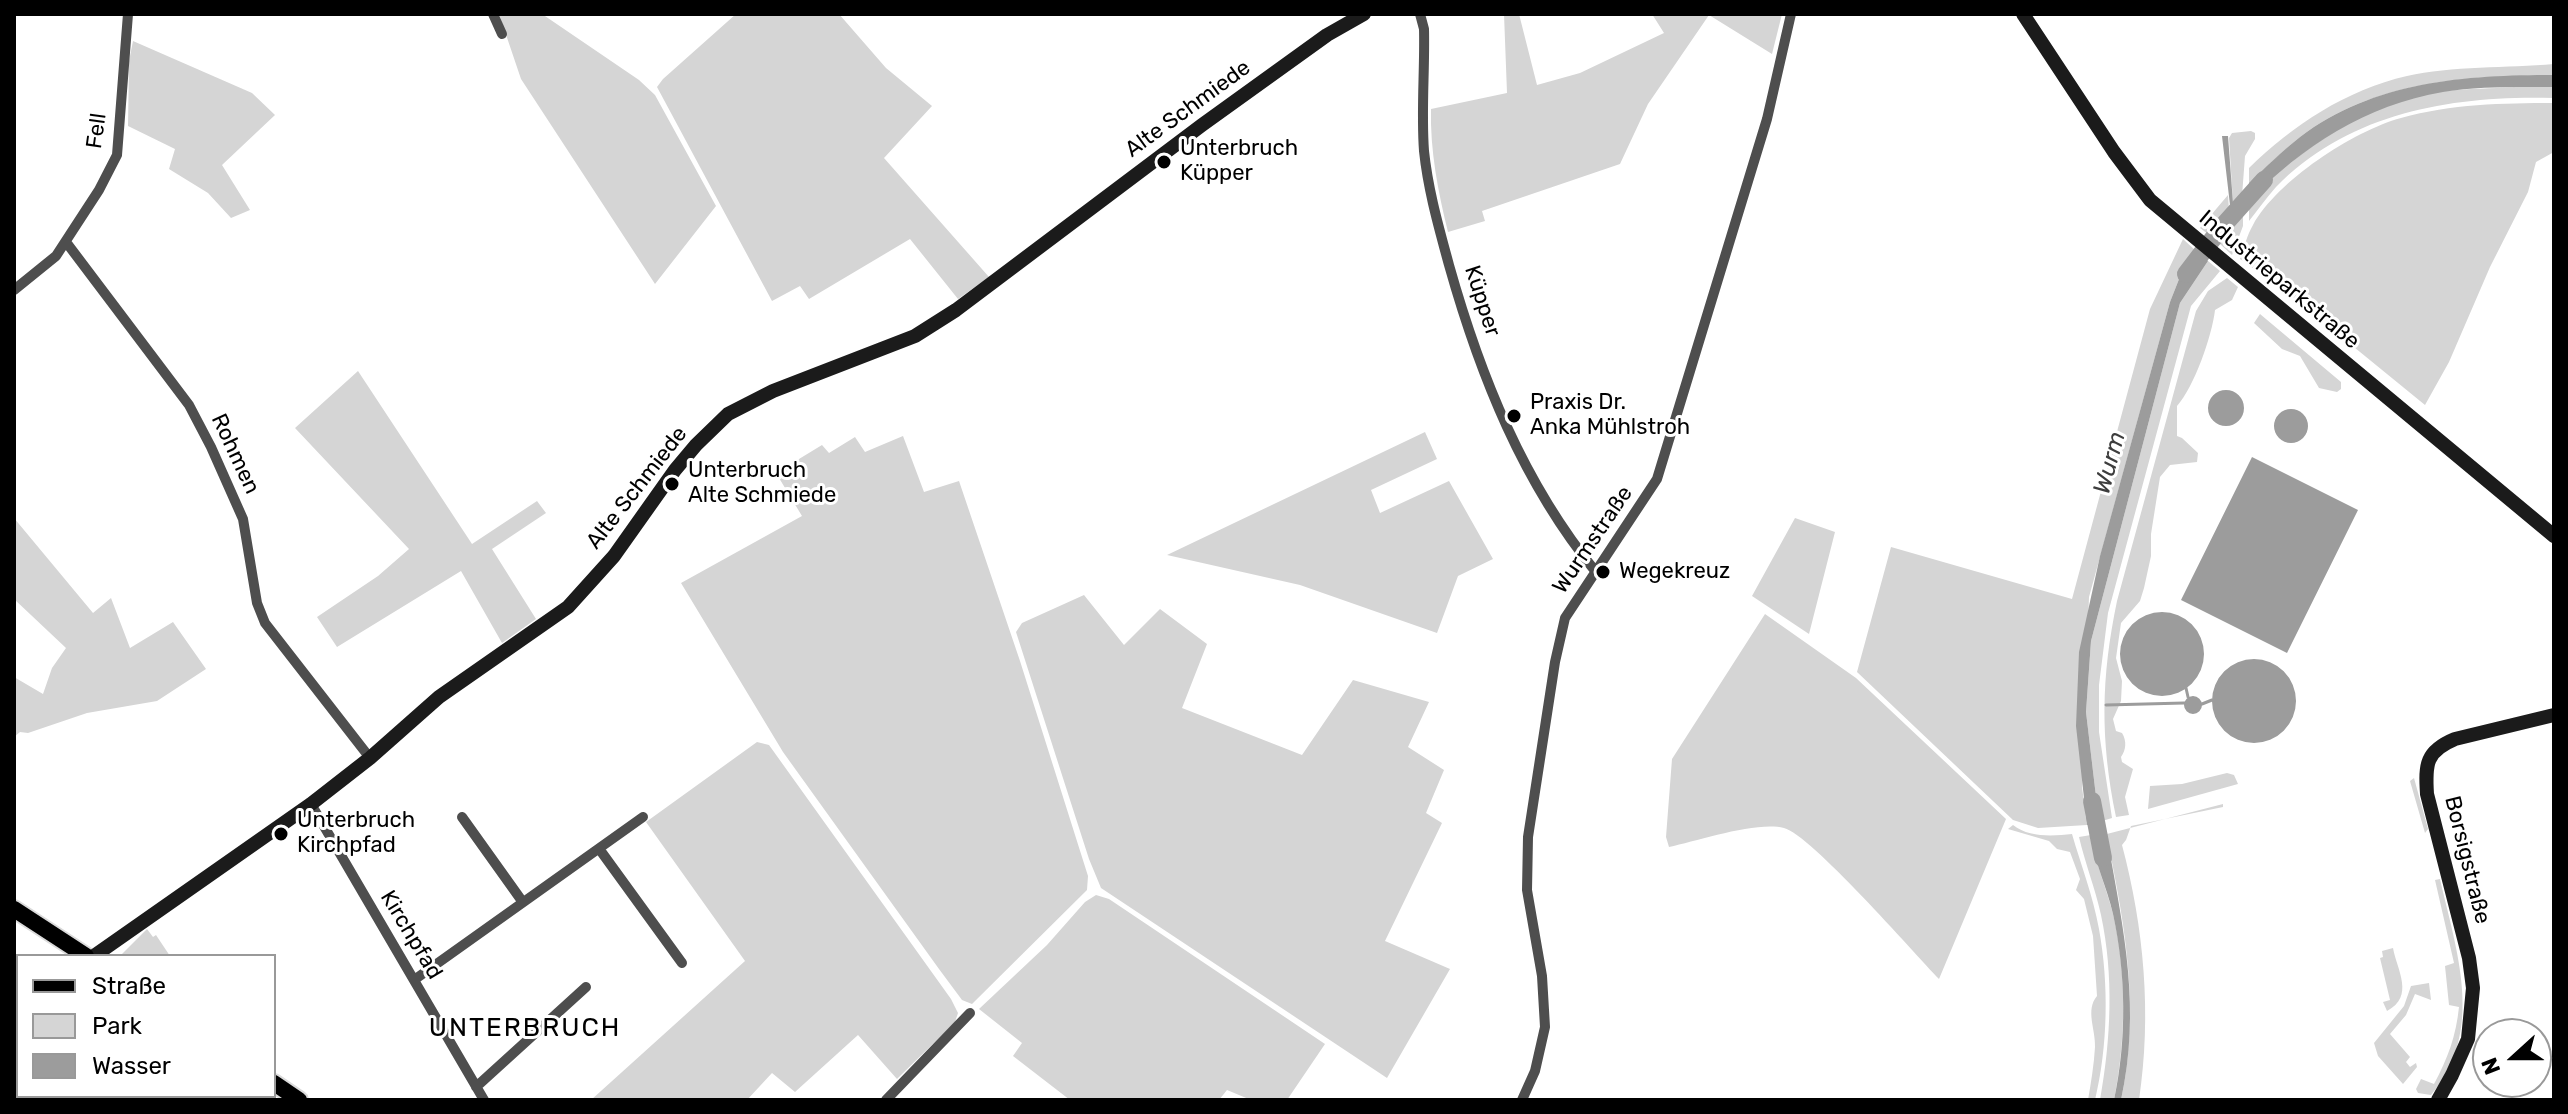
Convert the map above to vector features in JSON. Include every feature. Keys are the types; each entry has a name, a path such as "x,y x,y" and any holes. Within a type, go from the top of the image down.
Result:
{"main road":[{"path":"14,909 83,954"},
{"path":"276,1084 299,1100"}],"street":[{"name":"Fell","path":"66,242 117,155 128,14"},
{"path":"493,14 502,34"},
{"name":"Alte Schmiede","path":"97,954 311,804 370,758 439,697 568,607 614,556 689,453 728,414 773,391 915,336 956,310 1327,35 1364,14"},
{"name":"Küpper","path":"1420,14 1424,29 1424,151 1435,213 1463,314 1493,396 1542,499 1596,572"},
{"name":"Wurmstraße","path":"1522,1100 1535,1071 1545,1027 1542,976 1527,890 1528,837 1555,662 1565,618 1657,479 1767,119 1791,14"},
{"name":"Industrieparkstraße","path":"2023,14 2134,182 2150,200 2554,536"},
{"path":"14,290 56,256 66,242"},
{"name":"Rohmen","path":"66,242 189,405 243,519 257,603 265,623 370,758"},
{"name":"Borsigstraße","path":"2438,1100 2468,1039 2473,988 2469,958 2427,794 2429,759 2442,745 2455,739 2554,715"},
{"name":"Kirchpfad","path":"311,804 484,1100"},
{"path":"462,817 522,901"},
{"path":"414,980 643,817"},
{"path":"600,850 682,963"},
{"path":"476,1087 586,987"},
{"path":"886,1100 970,1013"}],"green space":[{"path":"499,14 542,14 639,80 655,95 716,206 655,284 521,79"},
{"path":"736,14 839,14 886,68 932,106 884,158 989,277 958,299 910,239 809,299 800,286 772,301 657,87"},
{"path":"1504,14 1519,14 1537,85 1580,73 1664,33 1652,14 1782,14 1772,54 1709,15 1648,104 1620,164 1482,211 1485,221 1448,232 1435,171 1431,109 1507,93"},
{"path":"133,41 252,93 275,115 222,165 250,210 231,218 208,193 169,169 175,149 128,126 129,61"},
{"path":"2554,64 2554,75 2454,80 2389,93 2358,104 2300,137 2249,183 2249,168 2284,137 2322,111 2363,90 2424,73"},
{"path":"2554,87 2554,98 2479,100 2441,105 2370,125 2336,141 2305,162 2276,187 2249,221 2249,201 2269,181 2314,145 2363,116 2417,96 2454,90"},
{"path":"2554,103 2554,152 2536,162 2528,192 2490,267 2449,362 2425,405 2284,290 2240,259 2247,237 2264,208 2298,175 2361,134 2401,118 2439,110 2496,104"},
{"path":"2232,133 2255,133 2255,139 2245,156 2242,196 2233,203 2229,138"},
{"path":"2228,195 2229,210 2208,234 2200,228"},
{"path":"2243,213 2243,226 2232,255 2220,244"},
{"path":"2183,239 2196,251 2183,269 2170,302 2089,597 2082,787 2087,825 2038,828 2013,820 1857,672 1891,547 2072,599 2150,309"},
{"path":"2208,261 2220,271 2191,306 2108,613 2099,685 2099,732 2112,818 2099,822 2086,712 2091,641 2180,303"},
{"path":"2227,278 2238,287 2232,300 2215,310 2201,361 2190,387 2177,406 2177,436 2198,453 2197,462 2170,465 2160,477 2144,588 2140,601 2121,623 2116,658 2122,681 2121,701 2113,719 2116,731 2122,733 2125,739 2122,762 2133,769 2125,797 2129,815 2116,817 2107,761 2104,709 2117,601 2196,311 2208,291"},
{"path":"2260,314 2341,382 2341,389 2337,392 2319,388 2300,356 2282,349 2254,323"},
{"path":"358,371 472,544 537,501 546,513 492,549 536,619 502,643 461,571 337,647 317,617 378,576 409,549 295,428"},
{"path":"1425,432 1437,459 1371,490 1380,513 1449,481 1493,559 1458,576 1437,633 1300,585 1167,555"},
{"path":"903,436 924,492 959,481 1088,876 1087,890 972,1004 962,1000 783,752 681,583 802,516 776,473 822,445 829,453 855,437 865,452"},
{"path":"14,518 93,613 111,598 130,648 173,622 206,669 157,701 87,713 28,733 20,732 14,737 14,677 43,694 52,668 66,648 14,599"},
{"path":"1795,518 1835,532 1809,634 1752,596"},
{"path":"1084,595 1124,645 1160,609 1207,644 1182,708 1302,755 1353,680 1429,702 1408,747 1444,770 1426,813 1442,823 1385,941 1450,969 1387,1078 1101,888 1016,632 1022,623"},
{"path":"1765,614 1856,678 2006,819 1939,979 1816,850 1784,828 1743,829 1669,847 1666,837 1672,759"},
{"path":"757,742 769,745 951,999 958,1013 955,1022 897,1079 858,1035 795,1092 772,1073 747,1100 591,1100 745,961 646,822"},
{"path":"2227,773 2234,775 2238,784 2148,809 2150,786 2182,784"},
{"path":"2414,778 2428,829 2425,833 2410,781"},
{"path":"2223,804 2223,807 2165,819"},
{"path":"2013,825 2034,834 2072,834 2090,893 2102,950 2106,993 2103,1058 2095,1100 2088,1100 2095,1047 2092,1007 2097,996 2093,936 2084,899 2076,890 2080,879 2070,852 2057,849 2049,841 2008,829"},
{"path":"2130,828 2122,845 2136,908 2144,971 2145,1036 2139,1100 2121,1100 2130,1035 2128,971 2115,875 2108,843 2103,835"},
{"path":"2091,835 2118,936 2123,983 2123,1030 2114,1100 2100,1100 2109,1031 2109,984 2101,915 2079,837"},
{"path":"2440,879 2459,962 2462,1017 2458,1044 2448,1070 2431,1095 2418,1093 2416,1089 2421,1079 2434,1084 2451,1047 2459,1007 2449,1005 2445,966 2454,963 2435,880"},
{"path":"1096,895 1109,899 1325,1044 1287,1100 1251,1100 1227,1090 1219,1100 1070,1100 1013,1056 1022,1043 979,1009 1047,945 1085,902"},
{"path":"147,929 153,937 156,935 169,954 122,954"},
{"path":"2393,948 2402,990 2395,1005 2387,1011 2383,1002 2390,1000 2380,958 2383,957 2382,951"},
{"path":"2429,983 2431,1000 2415,994 2406,1015 2390,1034 2410,1057 2406,1062 2410,1067 2416,1063 2417,1067 2403,1084 2378,1056 2374,1043 2404,1006 2411,986"},
{"path":"14,1091 16,1098 72,1100 14,1100"}],"water":[{"path":"2554,75 2554,87 2457,90 2388,107 2337,131 2314,146 2249,201 2249,183 2280,154 2329,118 2358,104 2421,85 2454,80"},
{"path":"2222,136 2228,136 2233,203 2242,196 2243,213 2220,244 2208,234 2230,205"},
{"path":"2196,251 2208,261 2180,303 2091,641 2086,712 2099,822 2087,825 2076,726 2079,652 2100,556 2170,302 2183,269"},
{"path":"2226,390 2239,395 2244,408 2239,421 2226,426 2213,421 2208,408 2213,395"},
{"path":"2291,409 2303,414 2308,426 2303,438 2291,443 2279,438 2274,426 2279,414"},
{"path":"2252,457 2358,510 2287,653 2181,600"},
{"path":"2162,612 2178,615 2192,624 2201,638 2204,654 2201,670 2192,684 2178,693 2162,696 2146,693 2132,684 2123,670 2120,654 2123,638 2132,624 2146,615"},
{"path":"2254,659 2270,662 2284,671 2293,685 2296,701 2293,717 2284,731 2270,740 2254,743 2238,740 2224,731 2215,717 2212,701 2215,685 2224,671 2238,662"},
{"path":"2193,696 2202,705 2193,714 2184,705"},
{"path":"2091,835 2103,835 2108,843 2128,971 2130,1034 2121,1100 2114,1100 2123,1030 2120,960 2113,914"}],"waterway":[{"name":"Wurm","path":"2186,274 2221,228 2264,180"},
{"path":"2186,688 2188,697"},
{"path":"2202,704 2212,700"},
{"path":"2106,705 2184,703"},
{"name":"Wurm","path":"2092,801 2103,858"}],"place":[{"name":"Unterbruch Küpper","path":"1164,162"},
{"name":"Praxis Dr. Anka Mühlstroh","path":"1514,416"},
{"name":"Unterbruch Alte Schmiede","path":"672,484"},
{"name":"Wegekreuz","path":"1603,572"},
{"name":"Unterbruch Kirchpfad","path":"281,834"}],"district":[{"name":"UNTERBRUCH","path":"525,1028"}]}
